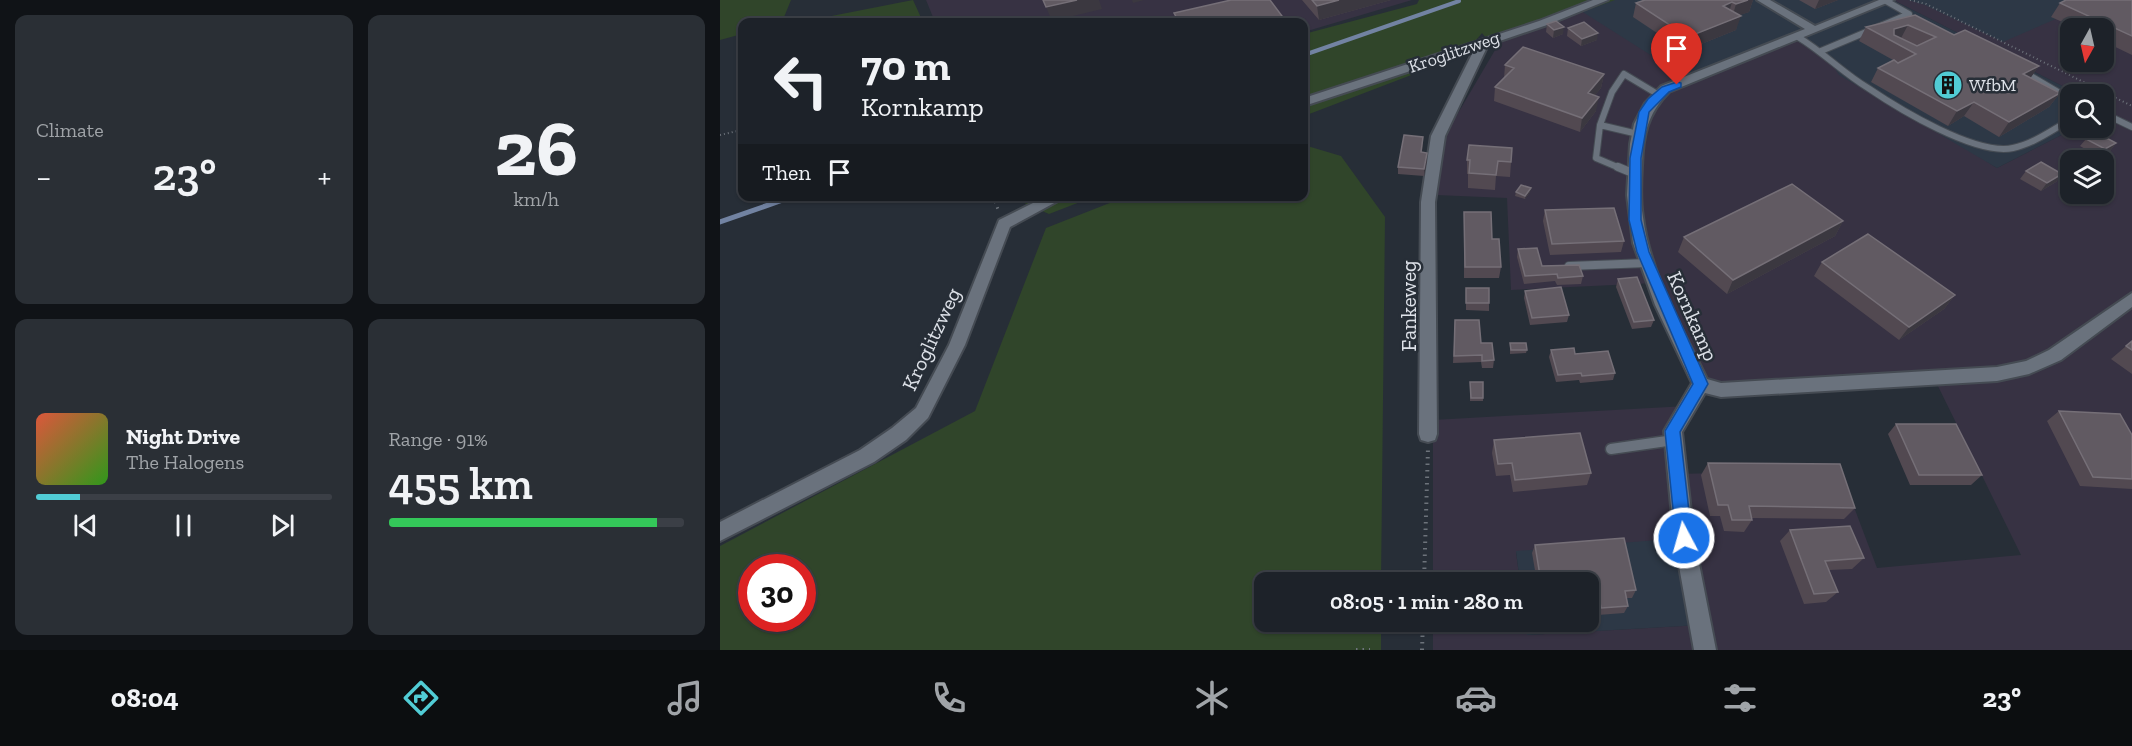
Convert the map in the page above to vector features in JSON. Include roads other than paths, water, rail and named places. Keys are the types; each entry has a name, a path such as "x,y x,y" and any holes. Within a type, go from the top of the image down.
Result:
{"street":[{"name":"Kroglitzweg","path":"1308,101 1604,0"},
{"path":"1762,0 1814,30"},
{"name":"Kornkamp","path":"1887,1 1665,89 1644,112 1638,134 1635,220 1647,262 1701,384 1720,390 1997,374 2029,367 2055,355 2132,299"},
{"name":"Fankeweg","path":"1428,434 1430,191 1438,136 1484,42"},
{"name":"Kroglitzweg","path":"720,532 867,456 899,434 922,413 957,345 1004,224 1050,201"},
{"path":"1701,384 1673,431 1684,538 1706,650"}],"lane":[{"path":"1887,1 1919,19"},
{"path":"1821,51 1909,14"},
{"path":"1798,37 1821,51 1867,88 1954,137 1973,145 2011,149 2026,144 2060,125"},
{"path":"2017,68 2060,93"},
{"path":"1635,174 1596,158 1600,125 1612,92 1624,74 1659,95"},
{"path":"2114,118 2132,127"},
{"path":"1600,125 1638,134"},
{"path":"1562,266 1647,262"},
{"path":"1611,449 1674,440"}],"waterway":[{"path":"1308,54 1459,1"},
{"path":"720,222 780,201"}],"place":[{"name":"WfbM","path":"1948,85"}]}
